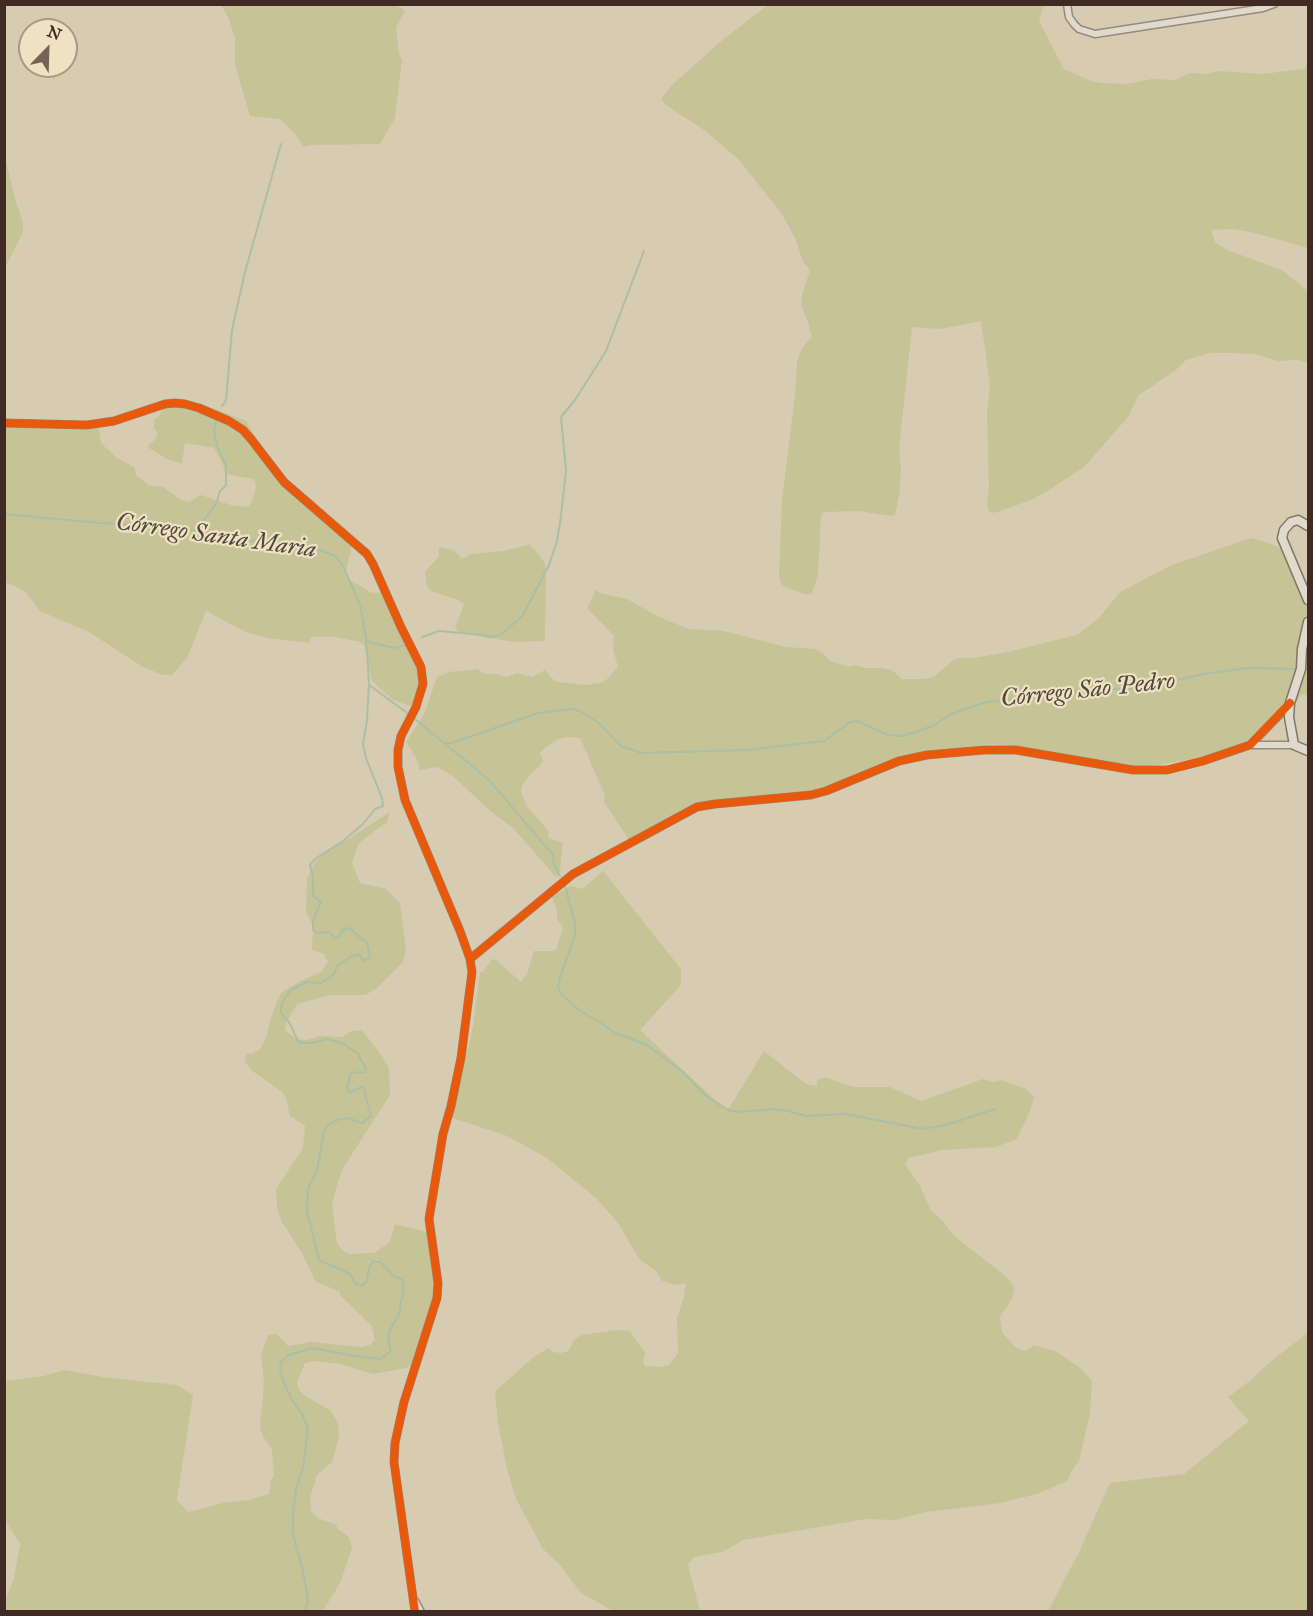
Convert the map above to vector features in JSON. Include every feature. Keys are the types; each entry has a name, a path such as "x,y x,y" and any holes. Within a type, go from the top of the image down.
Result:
{"street":[{"path":"1067,4 1069,16 1074,24 1079,29 1095,34 1263,8 1274,4"},
{"path":"4,423 87,425 130,416 165,404 185,404 214,413 243,430 284,483 358,545 373,564 421,667 423,684 398,750 400,782 419,837 470,959 472,972 460,1058 443,1134 429,1219 438,1283 437,1298 404,1401 395,1443 394,1462 415,1611"},
{"path":"1308,526 1298,520 1290,522 1282,538 1308,600"},
{"path":"1294,745 1289,717 1290,703 1301,669 1302,649 1308,622"},
{"path":"1250,744 1290,703"},
{"path":"470,959 573,874 697,807 818,794 899,761 941,754 1007,749 1149,771 1167,770 1203,761 1250,744 1294,745 1308,751"},
{"path":"412,1596 421,1611"}],"shaded area":[{"path":"221,5 394,5 405,10 396,28 399,54 402,60 395,118 380,144 309,145 304,147 280,119 250,116 235,65 235,38"},
{"path":"768,5 1044,5 1039,21 1064,69 1091,81 1102,83 1127,84 1152,79 1175,80 1190,73 1205,74 1219,71 1262,74 1304,69 1308,63 1308,248 1255,233 1233,229 1211,230 1215,242 1227,250 1282,270 1308,291 1308,363 1297,360 1278,361 1255,354 1231,353 1210,353 1186,360 1176,370 1139,395 1128,417 1085,466 1031,500 994,513 989,511 987,504 989,489 987,413 990,385 981,321 941,329 912,327 899,449 901,469 899,496 895,515 859,511 824,512 821,517 818,575 812,593 807,595 787,588 781,584 779,575 782,500 797,361 802,348 812,337 801,305 810,270 803,262 795,238 782,214 739,160 704,130 666,105 661,99 672,85 720,42"},
{"path":"4,153 23,223 23,232 5,268"},
{"path":"166,402 199,403 246,421 276,470 354,537 345,574 348,579 372,593 383,592 387,606 421,673 419,690 413,707 393,700 372,681 364,645 360,642 335,637 312,637 310,643 268,638 248,633 206,611 187,658 172,675 163,675 143,667 89,632 40,611 25,591 5,582 5,418 47,424 49,421 73,424 98,422 101,442 104,446 116,457 135,468 136,475 149,485 163,487 181,500 188,502 201,495 231,505 249,507 256,485 254,479 225,474 224,467 214,448 185,443 182,464 167,459 149,448 148,445 155,440 158,433 154,429 154,420 160,415"},
{"path":"1251,538 1272,544 1291,554 1308,587 1308,696 1302,694 1289,712 1257,739 1218,754 1148,767 1147,773 1130,765 1105,765 1036,750 993,744 973,746 902,757 886,764 888,770 837,789 704,806 701,803 631,843 604,802 605,796 580,738 566,737 556,740 540,752 543,762 528,777 521,792 527,806 547,829 549,838 563,843 560,871 556,877 513,828 490,811 453,776 437,767 419,770 419,763 406,742 424,714 437,677 449,672 477,669 485,674 507,677 517,673 532,677 545,670 551,678 558,682 585,685 606,680 618,667 613,649 614,636 587,608 596,590 627,599 659,617 689,629 724,631 786,647 815,649 829,660 848,667 855,665 882,668 892,670 902,679 923,679 934,677 953,660 960,658 1003,653 1077,635 1099,618 1120,592 1172,565"},
{"path":"527,545 535,550 546,568 545,641 514,642 460,633 455,628 464,604 431,591 427,586 425,572 439,556 439,547 453,550 462,559 471,554 503,551"},
{"path":"390,812 387,822 360,842 352,863 360,883 386,889 400,903 406,950 403,962 376,989 365,995 329,995 297,1004 286,1023 285,1030 297,1039 306,1040 320,1036 342,1037 352,1031 362,1030 389,1068 390,1095 343,1168 337,1185 332,1204 337,1243 349,1254 374,1253 390,1242 395,1224 430,1233 437,1293 414,1363 406,1368 373,1374 340,1364 313,1361 305,1363 297,1382 299,1390 308,1398 330,1410 338,1423 339,1437 332,1462 317,1475 310,1498 311,1511 318,1518 336,1525 349,1537 352,1548 340,1583 323,1611 5,1612 4,1603 14,1578 20,1544 5,1520 5,1381 44,1376 64,1370 103,1377 177,1385 193,1395 177,1500 188,1512 269,1494 271,1479 274,1477 272,1450 260,1428 264,1383 261,1355 268,1335 277,1334 288,1346 311,1342 361,1347 370,1345 375,1340 371,1325 340,1295 340,1292 315,1281 302,1253 282,1222 277,1208 276,1189 303,1148 305,1126 290,1116 286,1098 282,1092 251,1070 245,1061 246,1053 252,1054 260,1049 266,1038 272,1014 281,993 321,972 328,962 324,954 312,950 313,925 306,913 307,878 315,862 330,848 347,840"},
{"path":"603,871 681,969 681,985 640,1030 727,1111 764,1051 806,1084 817,1086 817,1080 825,1077 853,1087 890,1087 921,1101 983,1079 994,1082 1002,1080 1026,1089 1034,1097 1017,1139 996,1147 942,1150 909,1158 905,1164 920,1186 930,1209 953,1235 1008,1278 1014,1288 1012,1299 1000,1317 1002,1332 1015,1347 1025,1351 1034,1345 1057,1352 1079,1367 1092,1381 1090,1413 1079,1462 1067,1481 1040,1493 1001,1503 926,1512 895,1520 866,1519 743,1540 723,1552 694,1557 688,1565 700,1611 613,1611 581,1593 560,1565 543,1549 516,1499 507,1469 498,1423 495,1391 535,1356 549,1348 553,1352 568,1351 575,1339 582,1335 616,1330 630,1331 645,1353 643,1362 645,1366 669,1365 678,1353 677,1318 686,1283 677,1285 662,1281 657,1272 639,1259 618,1223 597,1199 547,1158 505,1135 452,1118 473,1027 480,972 483,972 492,959 521,982 527,974 534,951 554,951 557,947 563,928 557,919 557,910 552,897 571,886 582,889"},
{"path":"1308,1333 1308,1611 1048,1611 1079,1552 1110,1483 1184,1474 1249,1421 1228,1397"}],"waterway":[{"path":"222,406 226,400 232,330 245,272 281,144"},
{"path":"422,637 439,631 489,637 501,635 523,615 549,565 557,541 566,470 561,417 575,400 606,351 644,251"},
{"path":"200,532 205,518 216,504 220,491 226,485 226,465 217,446 214,431 217,417"},
{"name":"Córrego Santa Maria","path":"4,514 99,523 167,526 244,540 296,544 313,548 334,555 343,566 360,605 366,637 369,683 363,744 383,806 375,809 363,824 310,865 313,894 321,902 313,921 313,930 318,933 329,932 336,938 343,930 350,929 367,943 370,957 363,961 359,954 350,957 338,965 333,975 321,983 306,982 291,990 285,997 281,1013 289,1022 298,1041 311,1043 327,1039 342,1043 357,1053 366,1069 365,1072 351,1073 347,1087 350,1093 363,1086 371,1116 362,1123 347,1118 328,1125 324,1131 317,1171 308,1188 307,1211 319,1260 350,1274 356,1284 362,1286 366,1282 370,1265 373,1262 380,1262 394,1276 402,1279 404,1286 399,1314 389,1332 391,1351 384,1357 380,1359 313,1348 289,1355 281,1362 280,1369 284,1383 308,1428 303,1468 296,1489 293,1511 293,1534 308,1599 305,1612"},
{"path":"366,641 394,648 409,644"},
{"name":"Córrego São Pedro","path":"444,743 452,743 538,713 571,709 580,711 599,723 621,746 641,753 746,750 824,741 850,722 857,721 888,735 903,736 933,726 951,714 983,703 1039,694 1148,687 1203,674 1248,668 1297,669"},
{"path":"369,685 410,715 488,779 553,855 554,865 560,876"},
{"path":"565,886 575,924 575,935 560,977 558,986 561,994 578,1009 616,1033 647,1045 683,1072 706,1096 728,1110 739,1112 773,1109 806,1116 846,1114 922,1129 946,1125 995,1109"}],"cycle path":[{"path":"4,423 87,425 114,421 165,404 175,403 199,408 229,421 243,430 284,482 367,554 421,667 423,684 416,707 401,736 398,767 405,800 460,931 472,972 461,1058 443,1134 429,1219 438,1283 437,1298 404,1402 395,1443 394,1462 415,1612"},
{"path":"470,959 573,874 697,807 811,795 899,761 927,755 984,750 1016,750 1133,770 1167,770 1250,745 1290,703"}]}
